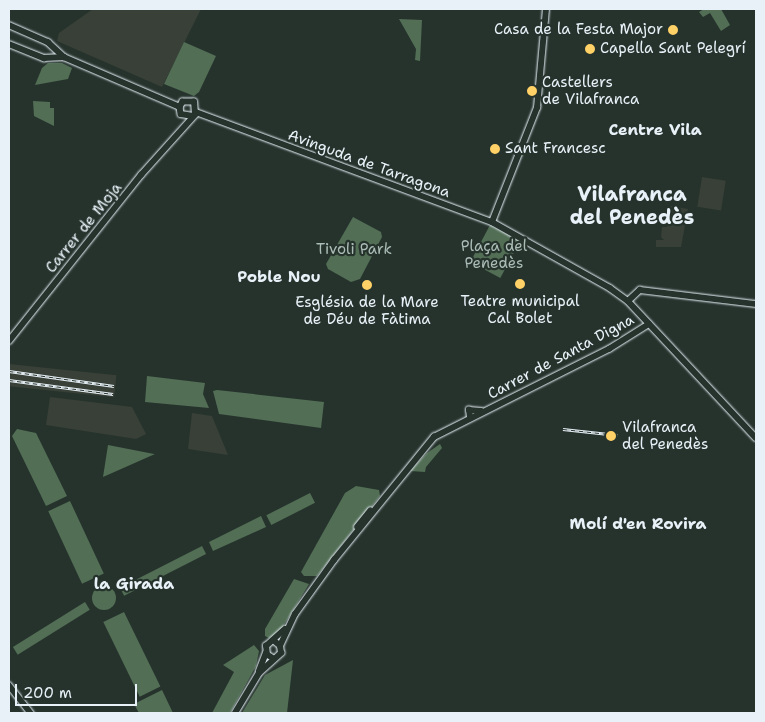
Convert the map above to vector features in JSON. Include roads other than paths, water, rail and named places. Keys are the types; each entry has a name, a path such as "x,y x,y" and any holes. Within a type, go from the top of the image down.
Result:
{"street":[{"path":"492,222 535,115 546,9"},
{"path":"9,24 52,46 64,57 180,107"},
{"path":"9,44 44,58 49,56 64,57"},
{"path":"49,56 52,46"},
{"path":"191,101 196,107 194,114 182,116 180,107 183,102 191,101"},
{"name":"Carrer de Moja","path":"9,341 194,114"},
{"name":"Avinguda de Tarragona","path":"194,114 492,222 531,244 628,301 756,438"},
{"name":"Carrer de Moja","path":"179,131 182,116"},
{"path":"628,301 640,290 756,304"},
{"name":"Carrer de Santa Digna","path":"385,495 426,444 438,434 538,384 649,324"},
{"path":"470,417 470,410 484,411"},
{"path":"356,531 364,529 385,495"},
{"path":"259,673 267,644 274,641 287,627 356,531 385,495"},
{"path":"235,713 259,673 272,658 279,655 280,646 287,627"},
{"path":"274,641 280,646"},
{"path":"266,653 272,658"},
{"path":"9,685 32,713"}],"railway":[{"path":"9,371 114,386"},
{"path":"9,380 113,394"},
{"path":"563,429 618,435"}],"place":[{"name":"Casa de la Festa Major","path":"673,30"},
{"name":"Capella Sant Pelegrí","path":"590,49"},
{"name":"Castellers de Vilafranca","path":"532,91"},
{"name":"Sant Francesc","path":"495,149"},
{"name":"Teatre municipal Cal Bolet","path":"520,284"},
{"name":"Església de la Mare de Déu de Fàtima","path":"367,285"},
{"name":"Vilafranca del Penedès","path":"611,436"}],"district":[{"name":"Centre Vila","path":"655,130"},
{"name":"Vilafranca del Penedès","path":"632,206"},
{"name":"Poble Nou","path":"279,277"},
{"name":"Molí d'en Rovira","path":"638,524"},
{"name":"la Girada","path":"134,584"}],"park label":[{"name":"Tivoli Park","path":"354,250"},
{"name":"Plaça del Penedès","path":"494,254"}]}
